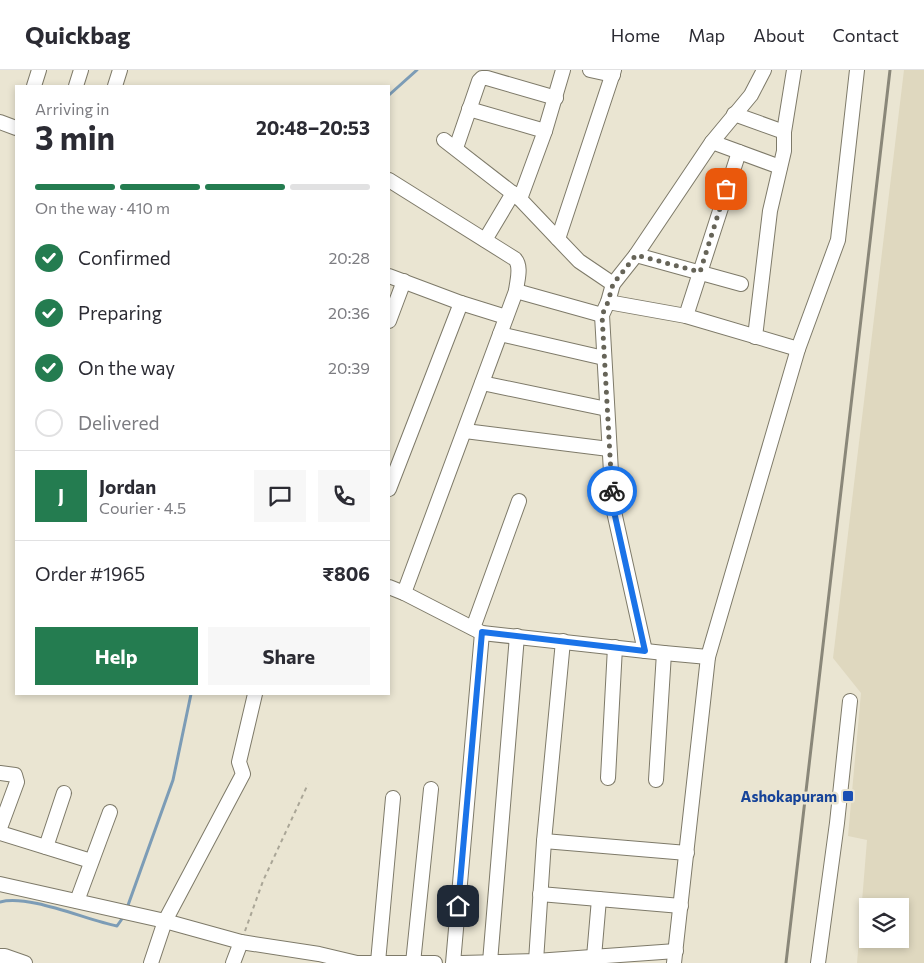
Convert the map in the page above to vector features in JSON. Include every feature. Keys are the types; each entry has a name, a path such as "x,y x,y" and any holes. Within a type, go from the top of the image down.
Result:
{"street":[{"path":"34,85 39,70"},
{"path":"76,85 81,70"},
{"path":"115,85 120,70"},
{"path":"485,240 516,196 545,131 563,70"},
{"path":"558,239 614,72 590,70"},
{"path":"645,651 613,507 602,315 613,284 636,255 712,142 751,95 764,70"},
{"path":"755,337 770,212 784,151 784,132 794,70"},
{"path":"461,963 594,957 675,957 708,657 798,349 838,240 858,70"},
{"path":"456,148 478,81 482,78 556,98"},
{"path":"469,109 545,131"},
{"path":"734,114 784,132"},
{"path":"0,122 15,128"},
{"path":"444,140 516,196 579,261 613,284"},
{"path":"712,142 780,166"},
{"path":"686,316 739,152"},
{"path":"390,181 515,259 518,263 516,290 404,593"},
{"path":"636,255 741,284"},
{"path":"390,276 461,303 506,317"},
{"path":"390,318 404,281"},
{"path":"516,290 602,315"},
{"path":"608,302 686,316 798,349"},
{"path":"390,486 461,303"},
{"path":"500,334 604,358"},
{"path":"482,383 607,409"},
{"path":"465,431 610,449"},
{"path":"453,963 478,630 519,501"},
{"path":"390,587 478,630 708,657"},
{"path":"490,962 517,636"},
{"path":"536,961 544,841 563,641"},
{"path":"608,778 615,647"},
{"path":"656,780 664,653"},
{"path":"151,963 165,921 243,774 239,762 255,695"},
{"path":"818,963 837,823 850,701"},
{"path":"0,773 15,775 17,782 0,828"},
{"path":"413,962 431,789"},
{"path":"46,847 64,793"},
{"path":"378,962 393,798"},
{"path":"77,901 110,812"},
{"path":"0,833 91,861"},
{"path":"544,841 687,853"},
{"path":"0,884 165,921 241,942 319,954 357,963 435,963"},
{"path":"540,894 681,906"},
{"path":"594,957 599,899"},
{"path":"233,963 241,942"},
{"path":"0,956 25,963"}],"path":[{"path":"241,942 262,881 308,784"}],"shaded area":[{"path":"904,70 924,70 924,963 857,963 859,938 859,948 909,948 909,898 862,898 867,840 848,836 861,693 833,658"}],"waterway":[{"path":"390,94 417,70"},
{"path":"127,908 173,780 191,695"},
{"path":"0,902 12,900 42,904 117,926 124,916"}],"railway":[{"path":"786,963 890,70"}],"way so far":[{"path":"612,491 602,315 613,284 636,255 700,272 726,189"}],"place":[{"name":"Ashokapuram","path":"848,796"}],"route":[{"path":"458,906 482,632 645,651 613,507 612,491"}]}
